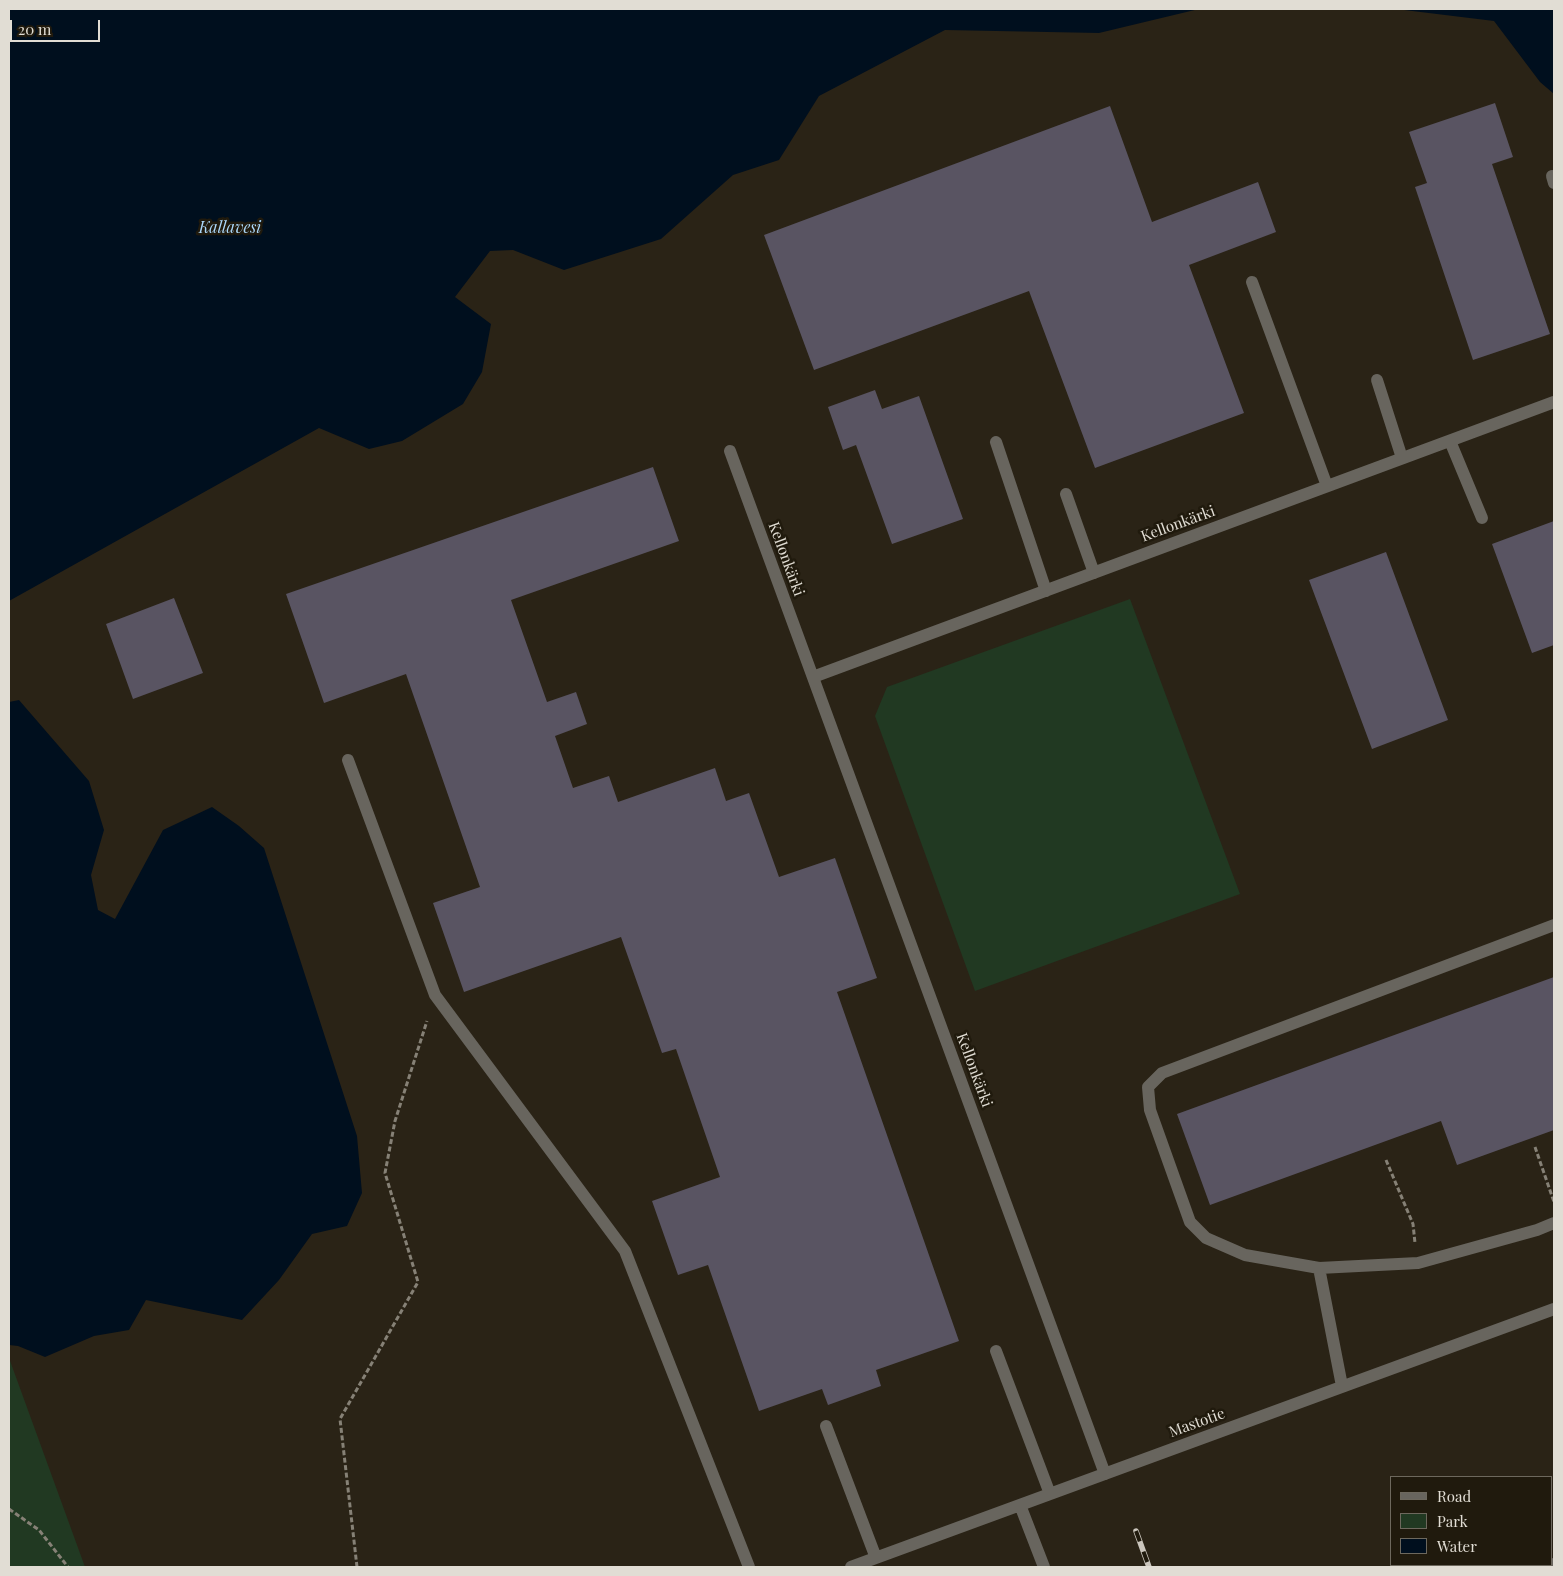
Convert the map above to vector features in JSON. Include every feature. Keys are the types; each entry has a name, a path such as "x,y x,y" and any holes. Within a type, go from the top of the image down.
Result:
{"street":[{"path":"1252,282 1327,486"},
{"path":"1377,380 1402,458"},
{"name":"Kellonkärki","path":"813,677 1554,402"},
{"path":"1450,440 1482,518"},
{"path":"996,442 1046,591"},
{"name":"Kellonkärki","path":"730,451 1105,1474"},
{"path":"1066,494 1094,573"},
{"path":"348,760 435,995 625,1251 749,1567"},
{"path":"1554,924 1162,1073 1148,1087 1150,1110 1190,1222 1206,1238 1245,1255 1319,1268 1418,1263 1537,1230 1554,1223"},
{"path":"1319,1268 1342,1386"},
{"name":"Mastotie","path":"851,1567 1554,1308"},
{"path":"996,1351 1050,1494"},
{"path":"826,1426 876,1558"},
{"path":"1020,1505 1044,1567"}],"path":[{"path":"357,1567 340,1419 418,1282 385,1174 395,1122 435,995"},
{"path":"1535,1147 1554,1203"},
{"path":"1386,1160 1413,1224 1418,1263"},
{"path":"9,1509 40,1530 68,1567"}],"green space":[{"path":"1130,599 1240,894 975,991 875,716 887,687"},
{"path":"9,1358 85,1567 9,1567"}],"water":[{"name":"Kallavesi","path":"9,9 1199,9 1099,33 945,30 819,96 779,160 733,175 661,239 564,270 513,250 490,251 455,297 491,324 482,372 463,404 402,441 369,449 319,428 9,601"},
{"path":"1396,9 1554,9 1554,94 1540,82 1494,21"},
{"path":"19,700 89,781 104,830 91,875 98,910 115,919 163,830 212,807 239,826 264,848 357,1136 362,1193 347,1226 312,1234 279,1280 242,1320 146,1300 129,1330 94,1336 45,1357 18,1346 9,1345 9,702"}],"building":[{"path":"1495,103 1513,157 1492,164 1550,334 1473,360 1415,187 1427,183 1409,132"},
{"path":"1110,106 1152,222 1258,182 1276,232 1189,265 1244,413 1095,468 1029,291 814,370 764,235"},
{"path":"875,390 882,409 919,396 963,519 892,544 856,445 843,450 828,407"},
{"path":"653,467 679,541 511,600 547,702 576,692 587,724 555,736 573,788 609,776 618,802 715,768 726,801 749,793 779,877 835,858 877,978 837,992 959,1341 876,1370 881,1386 828,1405 822,1389 759,1411 708,1265 678,1275 652,1201 720,1177 676,1049 662,1053 621,937 464,992 433,903 480,887 406,674 324,703 286,594"},
{"path":"1554,521 1554,645 1532,653 1492,544"},
{"path":"1386,552 1448,720 1372,749 1309,580"},
{"path":"174,598 203,673 133,699 106,624"},
{"path":"1554,977 1554,1130 1457,1165 1441,1121 1210,1205 1177,1114"}],"railway":[{"path":"1136,1531 1149,1567"}]}
